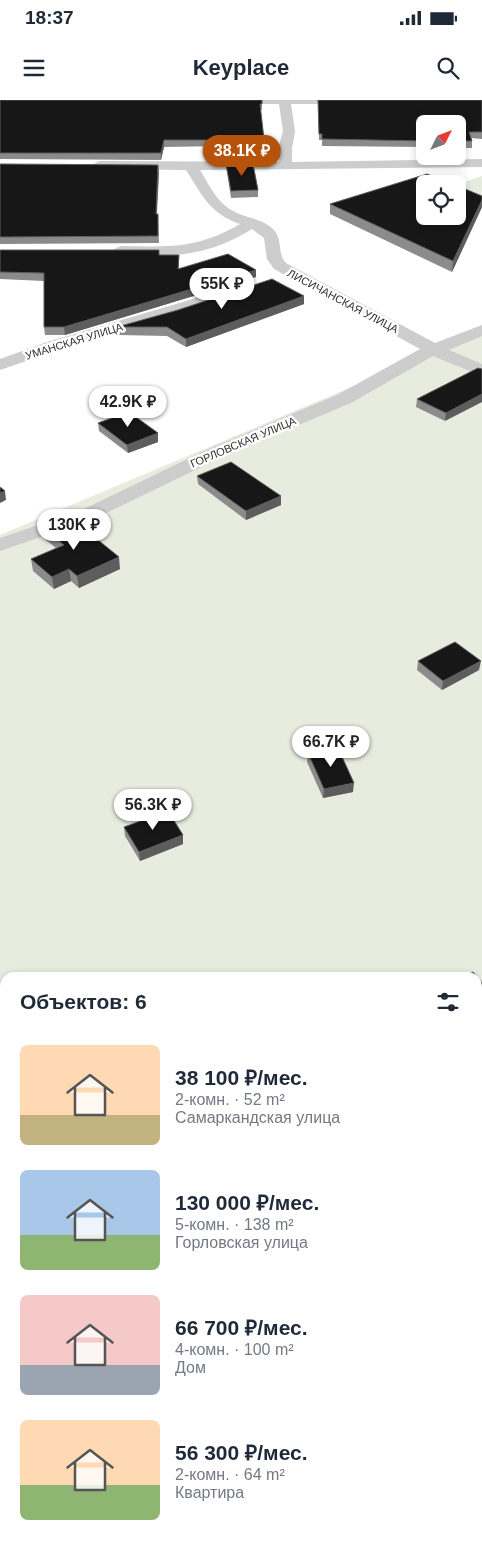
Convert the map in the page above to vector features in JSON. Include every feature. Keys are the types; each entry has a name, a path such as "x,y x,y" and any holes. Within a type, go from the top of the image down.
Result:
{"street":[{"path":"234,100 342,100"},
{"path":"284,100 289,131 285,149 286,166"},
{"path":"86,165 286,166 482,163"},
{"name":"ЛИСИЧАНСКАЯ УЛИЦА","path":"190,165 220,209 252,223 271,238 276,263 433,349 482,371"},
{"path":"109,251 177,250 199,247 228,237 252,223"},
{"path":"273,279 292,273"},
{"name":"УМАНСКАЯ УЛИЦА","path":"0,365 53,346 236,291"},
{"name":"ГОРЛОВСКАЯ УЛИЦА","path":"0,545 89,514 213,454 344,400 433,349 482,330"},
{"path":"0,346 53,346"}],"shaded area":[{"path":"482,176 482,196 466,189 466,184 468,184 466,181"},
{"path":"482,332 482,972 0,972 0,535"}],"building":[{"path":"0,100 262,100 262,104 260,104 264,139 248,139 250,153 225,153 222,140 164,140 161,153 0,153"},
{"path":"318,100 482,100 482,132 469,132 472,141 466,141 466,115 416,115 416,141 322,139 322,134 319,134"},
{"path":"0,164 158,165 156,214 158,214 158,236 0,237"},
{"path":"226,164 253,164 258,190 231,191"},
{"path":"416,177 416,225 466,225 466,189 482,196 482,200 453,261 330,204"},
{"path":"0,250 159,250 159,255 179,255 178,269 228,254 256,270 64,327 44,327 44,273 0,272"},
{"path":"272,279 304,296 186,339 167,327 117,327 178,310"},
{"path":"478,368 482,369 482,394 446,413 417,399"},
{"path":"129,412 158,433 127,445 98,423"},
{"path":"231,462 281,496 246,511 197,476"},
{"path":"71,518 119,557 77,576 69,569 52,577 31,559 64,545 45,529"},
{"path":"455,642 481,661 443,681 418,661"},
{"path":"338,748 354,783 324,789 308,753"},
{"path":"168,811 183,835 139,852 124,827"}]}
